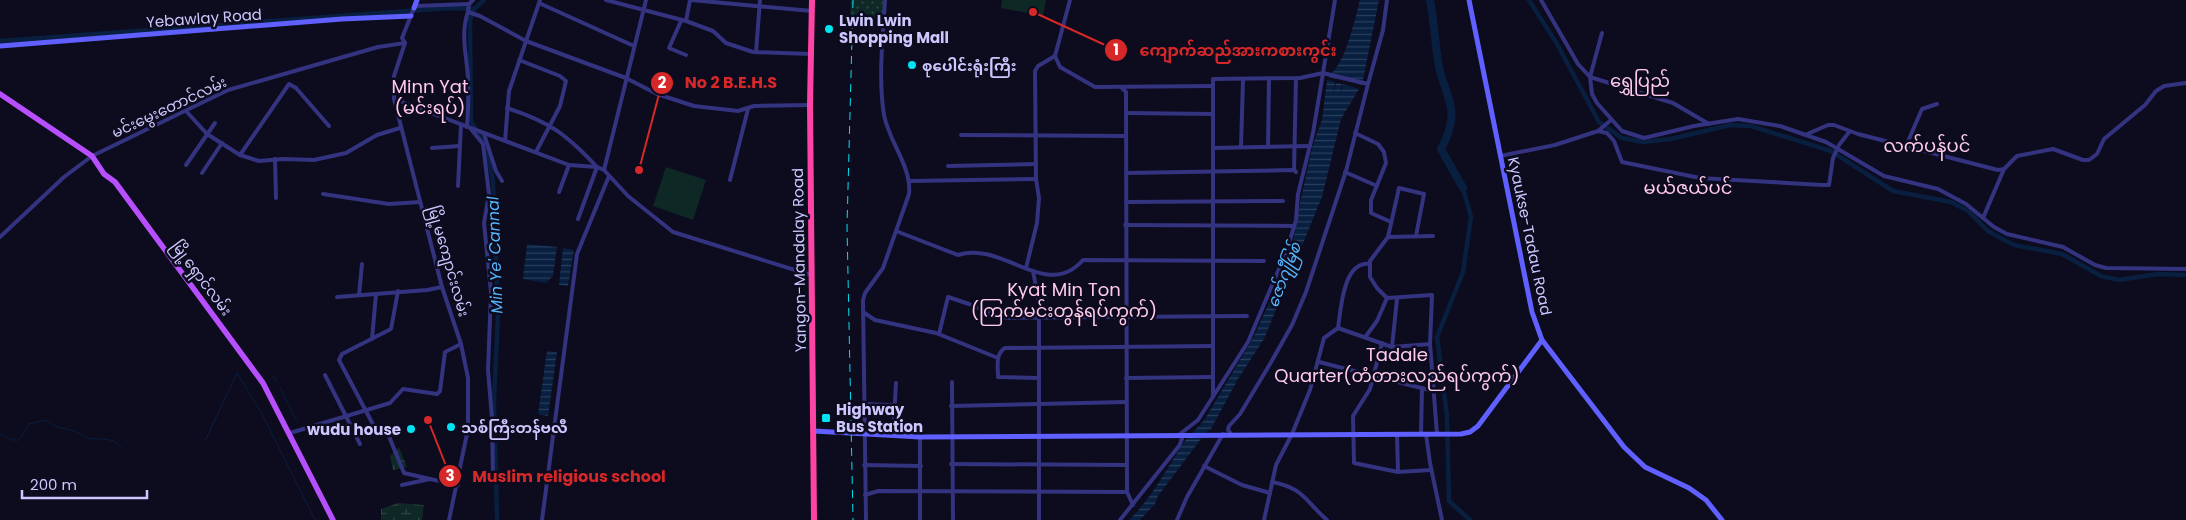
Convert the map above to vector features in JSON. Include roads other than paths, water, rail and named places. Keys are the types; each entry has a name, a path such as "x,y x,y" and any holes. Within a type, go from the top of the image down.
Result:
{"highway":[{"name":"Yangon-Mandalay Road","path":"812,0 810,105 814,520"}],"main road":[{"name":"မြို့ရှောင်လမ်း","path":"0,94 92,156 104,174 114,182 132,205 251,364 290,434 333,520"}],"street":[{"path":"606,0 713,31 726,43 756,52 810,54"},
{"path":"604,170 646,0"},
{"path":"686,55 669,48 683,21 690,0 812,11"},
{"path":"756,52 760,0"},
{"path":"866,520 863,404 863,312 865,293 883,268 909,194 910,181 884,116 882,63 885,0"},
{"path":"1070,0 1055,56 1060,67 1078,79 1095,87 1213,86"},
{"path":"1120,520 1179,446 1183,434 1198,420 1248,342 1294,226 1298,194 1326,74 1336,0"},
{"path":"1231,434 1228,430 1229,426 1240,414 1292,325 1306,292 1345,172 1383,30 1388,0"},
{"name":"Kyaukse-Tadau Road","path":"1469,0 1532,312 1542,340 1624,447 1645,467 1698,494 1717,512 1722,520"},
{"path":"1541,0 1578,64 1590,77 1673,103 1709,124"},
{"path":"505,141 509,91 540,1 634,46"},
{"path":"414,9 443,2 473,2 465,21 465,56 468,78 468,127 483,144 488,194 484,223 491,292 488,370 492,418 493,476"},
{"name":"မြို့မကျောင်းလမ်း","path":"414,9 402,38 405,43 394,76 394,99 442,287 461,344 468,378 468,429 458,485 449,520"},
{"name":"Yebawlay Road","path":"0,46 414,9"},
{"path":"468,12 480,16 526,41 626,78 657,94 694,106 726,111 748,109 754,106 810,105"},
{"path":"1602,33 1590,77 1592,94 1611,120 1622,131 1644,138 1738,119 1780,126 1826,142 1875,172 1938,189 1966,204 2007,234 2063,247 2094,266 2106,268 2186,269"},
{"name":"မင်းမွေးတောင်လမ်း","path":"0,237 64,177 92,156 228,90 378,47 405,43"},
{"path":"1026,268 1037,223 1040,198 1036,179 1035,71 1038,66 1055,56"},
{"path":"519,60 560,76 566,81 560,106 536,152"},
{"path":"1213,398 1213,80 1269,80 1326,74 1368,84"},
{"path":"1126,173 1295,171 1296,78"},
{"path":"1241,147 1243,80"},
{"path":"1268,147 1269,80"},
{"path":"1983,218 2004,169 2017,156 2053,149 2083,160 2090,160 2097,154 2104,138 2145,105 2156,90 2164,86 2186,83"},
{"path":"240,154 288,84 296,88 329,126"},
{"path":"1122,88 1126,92 1127,492 1133,505"},
{"path":"394,99 569,165 597,167 604,170 642,209 673,232 811,276"},
{"path":"1906,146 1922,109 1936,104"},
{"path":"507,108 551,125 562,132 597,167"},
{"path":"730,180 748,109"},
{"path":"186,111 207,134 240,154 259,161 275,159 305,161 346,153 378,135 400,128"},
{"path":"1126,113 1213,114"},
{"path":"1500,156 1555,145 1598,131 1611,120"},
{"path":"186,165 215,123"},
{"path":"458,186 461,125"},
{"path":"1805,135 1828,125 1960,162 1998,170 2004,169"},
{"path":"1598,131 1607,133 1614,141 1622,162 1700,178 1829,185 1833,158 1839,145 1850,131"},
{"path":"1355,133 1378,144 1384,152 1386,163 1371,200 1371,213 1391,222"},
{"path":"484,134 496,171 502,181"},
{"path":"961,135 1126,136"},
{"path":"202,173 222,143"},
{"path":"432,148 460,146"},
{"path":"1213,148 1310,146"},
{"path":"275,159 276,198"},
{"path":"948,166 1036,164"},
{"path":"559,192 569,165"},
{"path":"578,218 597,167"},
{"path":"1345,172 1376,186"},
{"path":"542,520 577,254 609,176"},
{"path":"910,181 1036,179"},
{"path":"1416,236 1424,194 1399,188 1388,237 1370,264 1370,277 1387,298 1397,299 1432,295 1430,344 1432,391 1439,434"},
{"path":"323,194 389,204 420,202"},
{"path":"1126,202 1283,201"},
{"path":"1126,225 1294,226"},
{"path":"896,231 958,256 969,252 984,253 1033,271 1056,276 1071,272 1083,260 1264,261"},
{"path":"1388,237 1434,236"},
{"path":"359,295 362,264"},
{"path":"1264,520 1276,466 1292,434 1319,362 1324,338 1338,328 1344,288 1356,267 1370,264"},
{"path":"1033,271 1032,277 1038,290 1039,318 1039,520"},
{"path":"337,298 442,287"},
{"path":"398,291 391,329 342,354 339,360 377,432 388,434 404,474 458,485"},
{"path":"372,339 376,294"},
{"path":"939,334 948,297 1000,318 1247,316"},
{"path":"1366,336 1377,321 1387,298"},
{"path":"1392,347 1397,299"},
{"path":"863,312 876,320 939,334 998,358"},
{"path":"1338,328 1366,336 1392,347 1430,344"},
{"path":"814,431 920,437 1183,434 1456,434 1470,432 1478,426 1542,340"},
{"path":"1382,343 1370,389 1353,416 1354,463 1398,472 1431,470"},
{"path":"290,434 390,403 402,389 437,394 440,391 445,352 461,344"},
{"path":"1039,378 998,377 998,358 1005,348 1214,346"},
{"path":"1319,362 1432,391"},
{"path":"325,375 360,444"},
{"path":"1126,378 1213,377"},
{"path":"952,382 951,464 953,520"},
{"path":"893,436 896,383"},
{"path":"1422,388 1424,434 1442,520"},
{"path":"951,406 1126,402"},
{"path":"863,404 894,405"},
{"path":"1177,520 1204,466 1223,434"},
{"path":"1397,434 1398,472"},
{"path":"920,437 922,493 920,520"},
{"path":"951,464 1127,465"},
{"path":"864,465 921,466"},
{"path":"1204,466 1242,485 1270,493"},
{"path":"402,485 430,479"},
{"path":"1272,482 1290,485 1304,496 1327,520"},
{"path":"864,495 878,492 922,493 1039,490 1127,492"}],"water":[{"path":"1360,0 1379,0 1362,85 1345,81 1344,78 1344,81 1337,79 1338,77 1336,79 1328,77 1340,62 1352,30"},
{"name":"ဇော်ဂျီမြစ်","path":"1327,80 1335,82 1333,94 1336,83 1342,84 1340,96 1343,84 1359,89 1341,119 1322,197 1264,339 1238,379 1211,429 1207,431 1158,496 1155,504 1140,520 1129,520 1152,493 1184,442 1205,419 1253,338 1276,288 1293,242 1313,144 1322,120"},
{"path":"527,244 557,247 553,276 546,283 523,279"},
{"path":"563,248 574,250 568,286 559,285"},
{"path":"547,351 557,352 548,416 538,414"}],"waterway":[{"name":"Min Ye' Cannal","path":"484,0 474,9 470,20 471,121 487,149 493,181 498,314 494,400 497,520"},
{"path":"1430,0 1438,62 1452,113 1451,123 1441,149 1463,188"},
{"path":"1529,0 1557,44 1599,122 1622,138 1643,142 1671,139 1730,125 1751,126 1831,151 1893,191 1951,202 1968,211 1988,231 2014,245 2062,254 2101,276 2119,280 2158,274 2186,275"},
{"path":"0,41 449,8 473,9"},
{"path":"1463,188 1471,217 1463,272 1437,337 1447,416 1449,501 1470,520"},
{"path":"205,441 237,373 262,414 315,520"},
{"path":"272,375 277,382"},
{"path":"280,387 297,422"},
{"path":"0,434 12,440 19,440 29,424 46,420 58,427 74,431 87,438 114,441 121,448"}],"railway":[{"path":"853,0 847,226 853,520"}],"place":[{"name":"ကျောက်ဆည်အားကစားကွင်း","path":"1033,12"},
{"name":"Lwin Lwin Shopping Mall","path":"829,29"},
{"name":"စုပေါင်းရုံးကြီး","path":"912,65"},
{"name":"No 2 B.E.H.S","path":"639,170"},
{"name":"Highway Bus Station","path":"826,418"},
{"name":"Muslim religious school","path":"428,420"},
{"name":"သစ်ကြီးတန်ဗလီ","path":"451,427"},
{"name":"wudu house","path":"411,429"}],"district":[{"name":"ရွှေပြည်","path":"1640,80"},
{"name":"Minn Yat (မင်းရပ်)","path":"430,96"},
{"name":"လက်ပန်ပင်","path":"1927,145"},
{"name":"မယ်ဇယ်ပင်","path":"1688,187"},
{"name":"Kyat Min Ton (ကြက်မင်းတွန်ရပ်ကွက်)","path":"1064,299"},
{"name":"Tadale Quarter(တံတားလည်ရပ်ကွက်)","path":"1397,364"}]}
